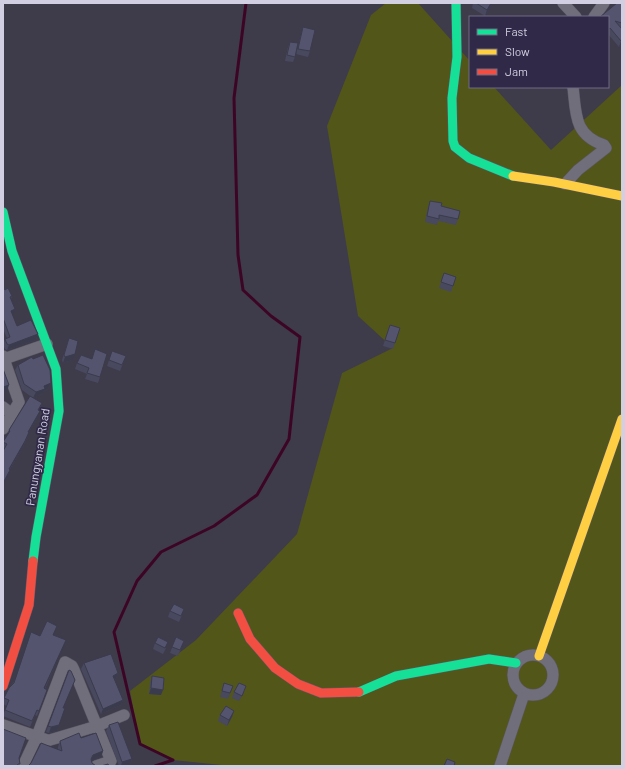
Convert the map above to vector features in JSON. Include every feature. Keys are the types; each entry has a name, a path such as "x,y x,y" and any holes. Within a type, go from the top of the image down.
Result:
{"street":[{"path":"456,3 457,57 452,98 453,141 456,147 469,158 512,176 565,184 622,196"},
{"path":"563,3 575,16"},
{"path":"595,16 604,3"},
{"path":"565,184 578,170 605,149 606,146 595,142 581,130 576,113 573,88"},
{"name":"Panungyanan Road","path":"3,212 12,251 56,369 59,411 36,537 29,605 6,671 3,686"},
{"path":"3,429 7,410 18,402 4,358 47,344"},
{"path":"539,656 622,419"},
{"path":"238,613 250,639 275,668 298,684 322,693 361,692 396,676 489,659 516,663"},
{"path":"529,655 539,656 544,658 551,666 553,672 552,682 541,694 524,694 516,687 512,678 514,668 519,659 529,655"},
{"path":"23,766 65,662 72,666 74,670 111,761 96,766"},
{"path":"500,766 524,694"},
{"path":"3,725 46,740 50,740 97,726 124,715"}],"green space":[{"path":"386,3 418,3 469,60 469,88 495,88 551,150 622,85 622,766 231,766 173,760 140,744 130,691 196,640 297,534 342,373 393,348 358,316 327,126 371,15"}],"building":[{"path":"476,3 491,3 487,10"},
{"path":"617,3 622,3 622,23 615,21 622,29 621,41 610,28 609,29 609,16 601,16"},
{"path":"303,27 315,30 310,51 298,49"},
{"path":"290,42 298,43 295,57 287,55"},
{"path":"430,201 442,203 441,206 460,211 458,219 439,215 439,219 427,216"},
{"path":"444,273 456,277 453,286 441,282"},
{"path":"3,287 5,290 8,288 12,296 10,297 15,309 11,311 17,326 31,320 38,334 9,345 7,344 5,339 10,337 3,318"},
{"path":"390,325 400,328 395,343 385,340"},
{"path":"69,338 78,341 75,354 65,357 64,355"},
{"path":"95,349 107,354 100,377 87,373 89,368 77,363 81,355 92,359"},
{"path":"112,351 126,356 122,365 109,360"},
{"path":"43,355 50,370 51,383 44,386 45,389 36,392 24,384 18,365 32,357 33,359"},
{"path":"3,369 9,385 3,387"},
{"path":"30,396 42,403 38,410 40,411 3,483 3,451 7,444 3,442"},
{"path":"174,604 184,609 181,616 170,611"},
{"path":"47,621 57,626 53,635 66,640 44,688 47,690 39,711 37,710 32,721 5,710 9,700 4,698 9,688 14,683 31,632 40,636"},
{"path":"158,637 168,642 165,648 155,643"},
{"path":"176,637 184,641 180,650 172,647"},
{"path":"111,654 118,673 113,676 123,700 103,709 84,663"},
{"path":"69,670 71,671 75,680 63,708 65,708 59,725 51,727 48,726"},
{"path":"152,676 164,678 163,690 151,688"},
{"path":"224,683 233,686 230,693 222,691"},
{"path":"239,683 246,686 242,696 234,692"},
{"path":"226,706 234,711 229,720 220,715"},
{"path":"118,722 132,759 122,762 109,725"},
{"path":"3,729 26,738 19,758 20,764 17,766 3,766"},
{"path":"79,733 81,738 96,733 103,751 93,755 91,759 92,763 96,766 28,766 41,743 62,751 60,741"},
{"path":"447,759 455,762 454,766 444,766"}],"waterway":[{"path":"173,760 140,744 114,632 137,581 161,552 214,526 257,495 289,439 300,337 271,316 243,290 238,255 234,98 246,3"},
{"path":"155,766 173,760"}],"traffic: fast":[{"path":"456,3 457,57 452,98 453,141 455,147 469,158 513,176"},
{"path":"3,212 12,251 56,369 59,411 33,561"},
{"path":"359,692 396,676 489,659 516,663"}],"traffic: slow":[{"path":"513,176 554,182 622,196"},
{"path":"539,656 622,419"}],"traffic: jam":[{"path":"3,686 29,605 33,561"},
{"path":"238,613 250,639 275,668 298,684 321,693 359,692"}]}
